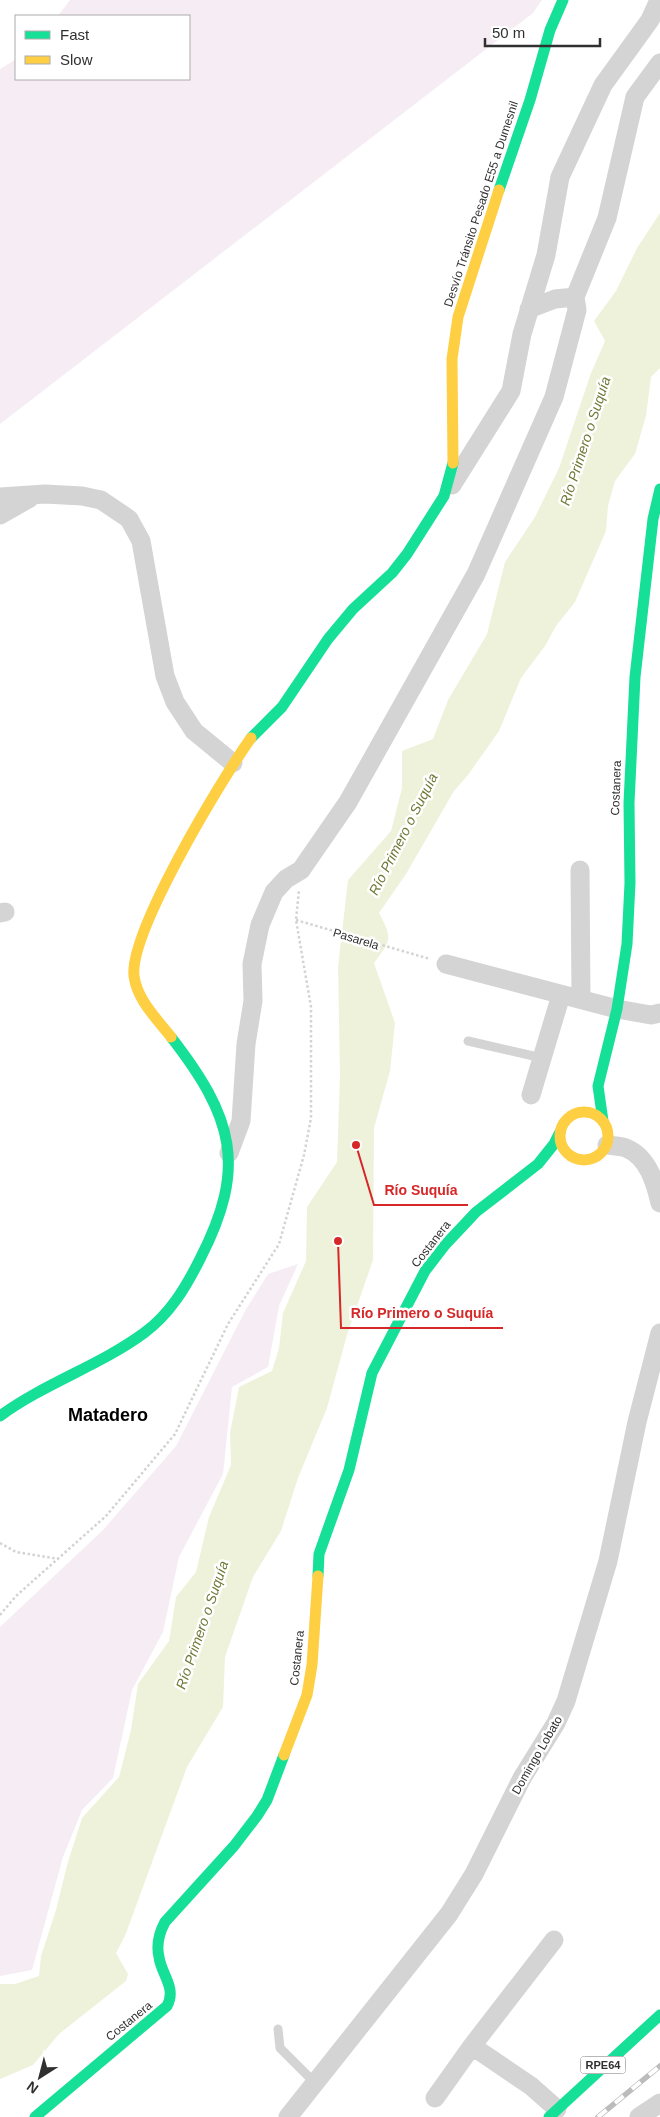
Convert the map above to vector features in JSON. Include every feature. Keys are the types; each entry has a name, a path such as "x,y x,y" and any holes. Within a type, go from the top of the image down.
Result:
{"street":[{"name":"Desvío Tránsito Pesado E55 a Dumesnil","path":"0,1416 15,1405 117,1352 136,1340 170,1312 182,1295 222,1216 227,1200 229,1153 225,1135 211,1098 199,1076 143,1001 134,974 138,947 157,900 233,763 254,734 282,707 328,639 347,616 392,573 407,554 444,496 452,471 454,451 452,358 458,317 472,270 530,100 550,30 563,0"},
{"path":"444,496 472,455 511,391 522,334 546,255 560,177 603,86 650,20 659,0"},
{"path":"229,1153 240,1121 246,1044 252,1001 252,964 260,925 274,892 286,880 301,870 348,802 476,574 554,398 577,310 575,297 607,218 635,97 660,63"},
{"path":"529,309 555,299 575,297"},
{"name":"Costanera","path":"35,2117 155,2018 169,2002 170,1987 162,1969 157,1948 163,1924 169,1915 217,1865 260,1812 267,1800 303,1709 312,1665 320,1554 349,1470 372,1373 425,1271 434,1258 480,1208 540,1163 556,1146 560,1132 568,1118 588,1102 598,1086 617,1009 630,911 628,803 635,677 653,519 660,489"},
{"path":"0,497 35,495 82,496 101,500 129,519 141,541 165,676 175,702 194,731 233,763"},
{"path":"0,515 35,495"},
{"path":"580,870 581,998"},
{"path":"446,964 617,1009 651,1015 660,1013"},
{"path":"531,1095 561,995"},
{"name":"Costanera","path":"540,1163 561,1158 590,1160 603,1152 607,1145 608,1132 603,1121 598,1086"},
{"path":"574,1114 590,1112 603,1121"},
{"path":"560,1132 563,1148 574,1158"},
{"path":"607,1145 626,1148 642,1161 654,1179 660,1203"},
{"name":"Domingo Lobato","path":"288,2117 449,1914 474,1874 522,1778 556,1722 566,1701 608,1561 651,1403 660,1333"},
{"path":"435,2098 472,2046 554,1940"},
{"name":"RPE64","path":"553,2113 660,2015"},
{"path":"472,2046 531,2086 553,2113"},
{"path":"639,2117 660,2103"}],"lane":[{"path":"468,1041 542,1058"},
{"path":"278,2029 280,2048 315,2083"}],"path":[{"path":"0,1615 16,1596 106,1516 175,1434 228,1324 279,1244 304,1155 311,1118 311,1007 296,920 301,870"},
{"name":"Pasarela","path":"296,920 446,964"},
{"path":"0,1543 16,1552 59,1559"}],"shaded area":[{"path":"70,0 542,0 533,13 0,424 0,69 15,60 15,80 190,80 190,15 59,15"},
{"path":"298,1264 279,1306 268,1367 232,1387 223,1474 179,1557 163,1632 132,1690 113,1778 82,1810 63,1857 32,1970 0,1976 0,1627 103,1530 176,1446 245,1311 268,1274"}],"water":[{"path":"660,213 660,368 651,377 646,416 635,454 615,481 608,506 606,531 575,602 556,626 545,646 521,678 499,731 468,775 454,791 406,874 379,913 387,929 388,939 387,944 374,963 395,1023 390,1071 374,1128 373,1260 347,1335 327,1408 298,1478 281,1531 253,1577 225,1657 223,1707 187,1767 125,1936 116,1953 128,1974 126,1981 59,2034 33,2065 0,2079 0,1984 15,1984 39,1976 41,1956 82,1818 119,1777 131,1730 138,1684 169,1641 176,1597 196,1572 209,1517 231,1465 230,1433 239,1387 272,1371 279,1348 283,1313 306,1261 307,1207 337,1162 340,1075 338,967 348,880 391,831 402,788 402,751 433,739 448,700 487,634 505,562 535,517 559,468 591,373 605,341 594,321 616,291 637,248"}],"railway":[{"path":"598,2117 660,2066"}],"traffic: fast":[{"path":"499,190 530,100 550,30 563,0"},
{"path":"251,738 282,707 328,639 353,609 392,573 407,554 444,496 453,463"},
{"path":"603,1121 598,1086 617,1009 627,944 630,883 629,803 635,677 653,519 660,489"},
{"path":"0,1416 17,1404 127,1345 153,1326 183,1290 215,1226 224,1196 228,1169 227,1143 220,1118 208,1092 171,1037"},
{"path":"318,1576 319,1554 349,1470 372,1373 425,1271 445,1245 476,1212 538,1164 554,1144 560,1132"},
{"path":"35,2117 167,2006 170,1993 158,1952 163,1926 234,1846 257,1816 267,1800 284,1755"},
{"path":"549,2117 660,2015"}],"traffic: slow":[{"path":"453,463 452,359 458,317 499,190"},
{"path":"171,1037 148,1009 139,993 134,976 136,955 146,926 180,855 220,785 251,738"},
{"path":"579,1112 589,1112 601,1119 608,1131 608,1136 608,1141 601,1153 589,1160 579,1160 571,1156 564,1149 560,1141 560,1131 564,1123 571,1116 579,1112"},
{"path":"284,1755 307,1695 312,1665 318,1576"}],"place":[{"name":"Río Suquía","path":"356,1145"},
{"name":"Río Primero o Suquía","path":"338,1241"}],"district":[{"name":"Matadero","path":"108,1415"}]}
